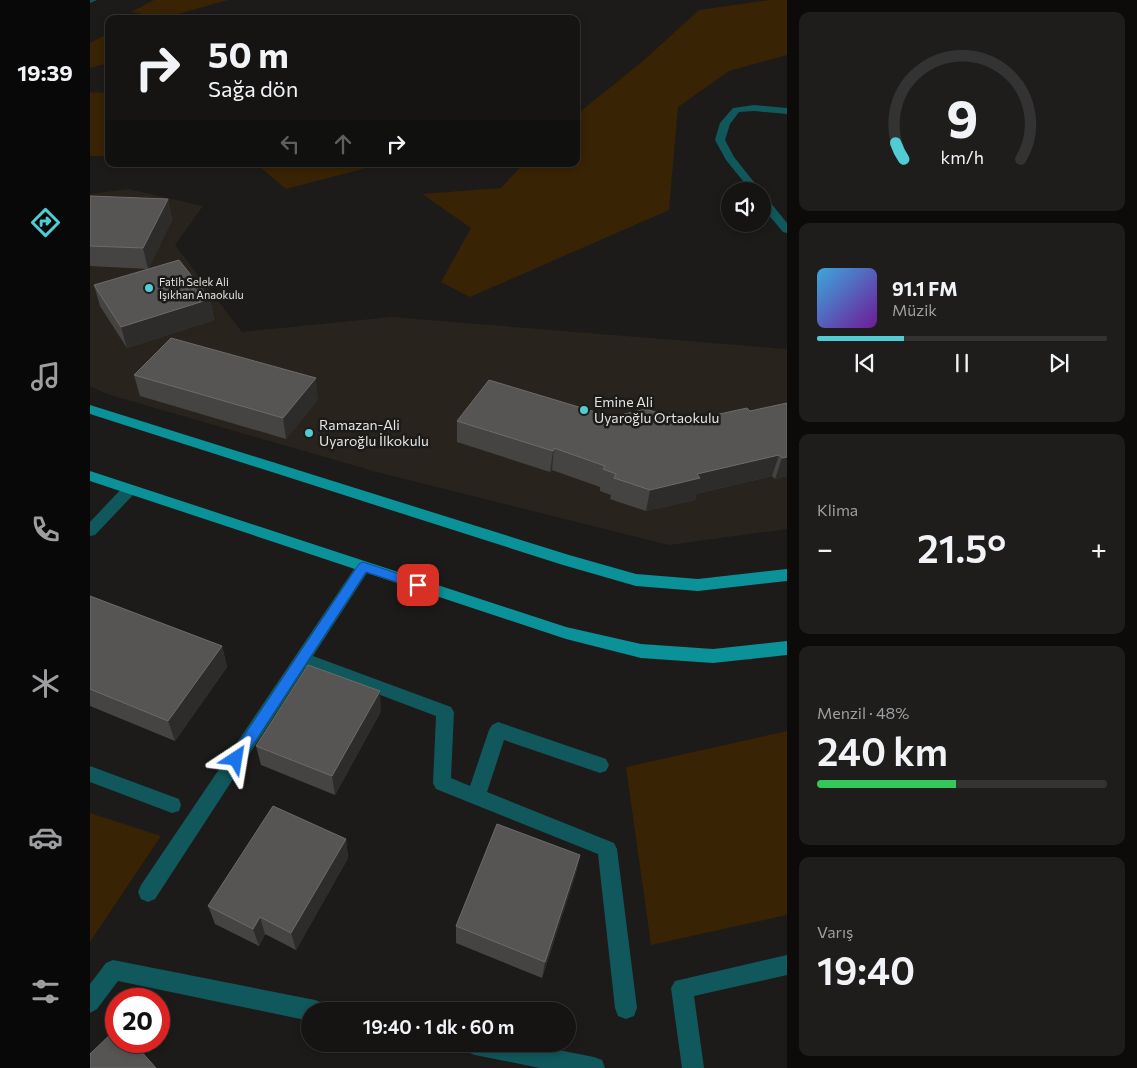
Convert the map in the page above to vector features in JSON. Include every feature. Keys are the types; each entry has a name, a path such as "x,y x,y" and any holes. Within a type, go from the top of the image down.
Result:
{"main road":[{"path":"90,409 568,561 636,580 698,585 787,575"},
{"path":"90,476 566,633 642,650 713,656 787,648"}],"street":[{"path":"749,182 730,158 720,140 725,123 736,110 754,108 787,111"},
{"path":"771,210 787,230"},
{"path":"90,531 129,490"},
{"path":"148,892 363,567"},
{"path":"302,659 445,712 442,783 607,848 626,1008"},
{"path":"476,797 498,730 600,764"},
{"path":"90,774 172,805"},
{"path":"693,1068 682,988 787,965"},
{"path":"90,1002 113,970 301,1008"},
{"path":"515,1052 594,1068"}],"shaded area":[{"path":"154,0 228,0 175,15 148,15 131,12"},
{"path":"770,0 787,0 787,55 729,71 678,107 669,210 470,297 441,282 471,228 422,194 501,188 520,167 580,167 580,112 643,61 699,10"},
{"path":"105,35 105,64 90,68 90,43"},
{"path":"90,92 105,93 105,156 90,156"},
{"path":"260,167 370,167 286,189"},
{"name":"Emine Ali Uyaroğlu Ortaokulu","path":"128,189 203,206 175,245 242,332 391,317 787,349 787,529 669,545 373,471 107,394 90,386 90,194"},
{"path":"787,731 787,915 651,945 626,767"},
{"path":"90,813 161,836 90,942"}],"building":[{"path":"90,196 168,199 143,248 90,246"},
{"path":"179,260 210,299 121,327 94,285"},
{"path":"171,338 316,378 283,418 134,375"},
{"path":"489,380 612,417 646,409 668,416 670,413 692,420 747,408 750,411 787,403 787,457 782,458 779,455 697,474 700,478 650,490 614,478 616,474 603,469 605,466 554,448 553,451 457,421"},
{"path":"90,596 222,646 168,721 90,689"},
{"path":"308,665 380,691 332,776 256,746"},
{"path":"273,806 346,839 291,933 260,917 253,929 208,906"},
{"path":"497,824 580,855 545,962 456,926"},
{"path":"105,1040 105,1053 143,1053 156,1068 90,1068 90,1054"}],"place":[{"name":"Fatih Selek Ali Işıkhan Anaokulu","path":"149,288"},
{"name":"Emine Ali Uyaroğlu Ortaokulu","path":"584,410"},
{"name":"Ramazan-Ali Uyaroğlu İlkokulu","path":"309,433"}],"route":[{"path":"236,759 363,567 418,585"}]}
